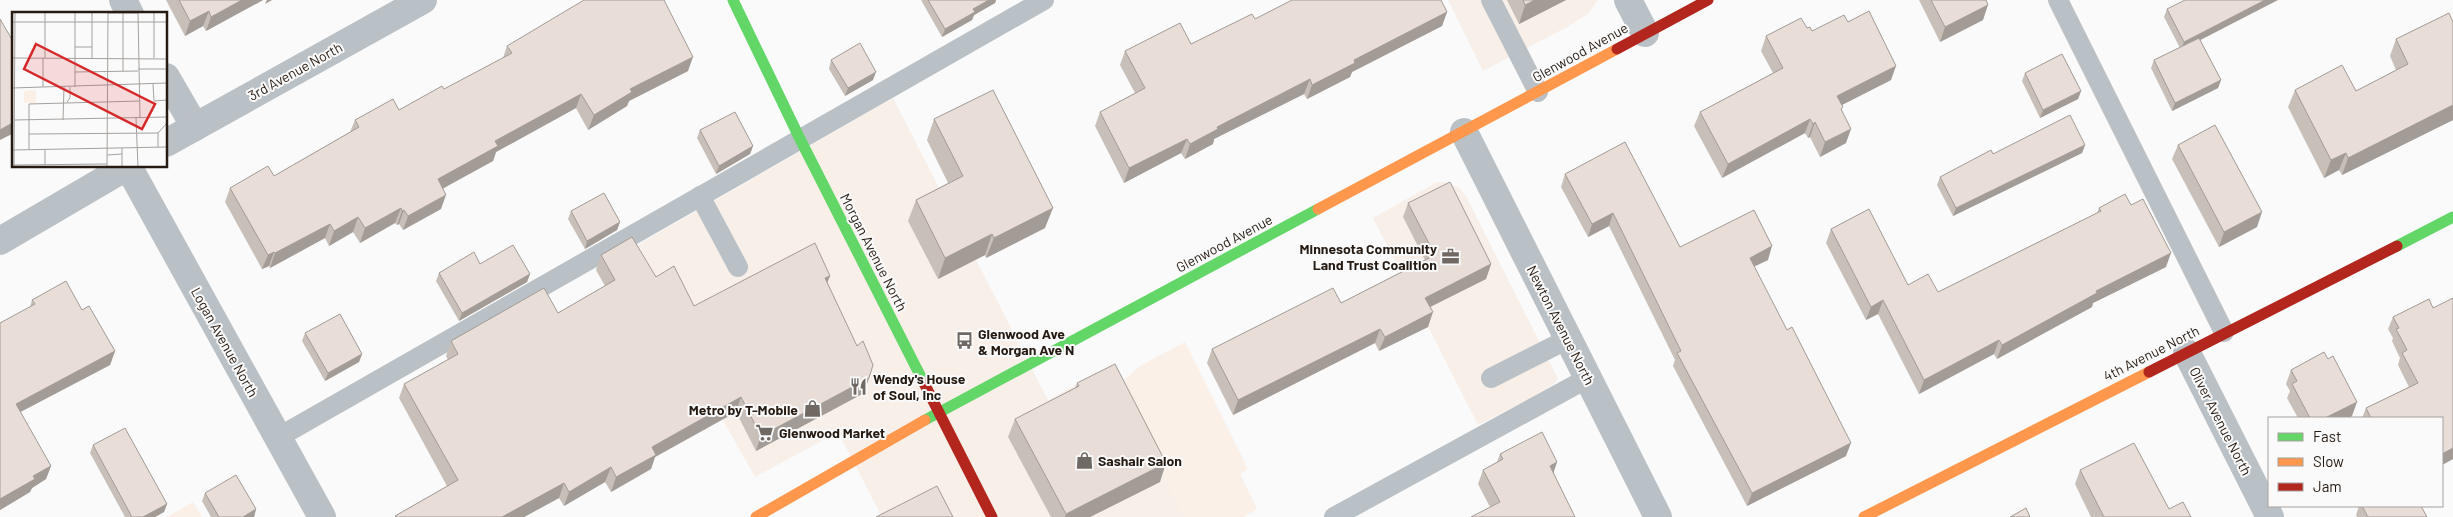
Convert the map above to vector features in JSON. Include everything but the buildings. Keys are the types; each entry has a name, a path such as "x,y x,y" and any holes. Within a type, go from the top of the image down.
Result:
{"street":[{"path":"122,0 129,12"},
{"name":"3rd Avenue North","path":"168,142 423,0"},
{"name":"Morgan Avenue North","path":"733,0 800,139 992,517"},
{"path":"1628,0 1645,33"},
{"name":"Glenwood Avenue","path":"756,517 939,413 1708,0"},
{"path":"168,80 195,127"},
{"name":"Newton Avenue North","path":"1464,132 1658,517"},
{"path":"0,240 125,168"},
{"name":"Logan Avenue North","path":"129,168 322,517"},
{"name":"4th Avenue North","path":"1864,517 2453,217"},
{"name":"Oliver Avenue North","path":"2187,353 2270,517"}],"lane":[{"path":"277,438 1044,0"},
{"path":"1491,0 1538,92"},
{"path":"2058,0 2224,332"},
{"path":"700,196 738,267"},
{"path":"1491,378 1568,339"},
{"path":"1334,517 1588,378"}],"shaded area":[{"path":"1448,0 1598,0 1589,13 1569,26 1483,71"},
{"path":"893,98 1048,400 1110,366 1186,517 882,517 838,432 755,477 627,251"},
{"path":"1437,182 1445,182 1460,188 1467,198 1558,379 1554,384 1524,402 1478,425 1373,218"},
{"path":"1185,342 1248,469 1240,474 1257,509 1243,517 1186,517 1119,384 1140,366"},
{"path":"193,502 202,517 167,517"}],"traffic: fast":[{"path":"733,0 800,139 924,383"},
{"path":"925,420 1318,209"},
{"path":"2397,246 2453,217"}],"traffic: slow":[{"path":"1318,209 1617,49"},
{"path":"1864,517 2149,372"},
{"path":"756,517 925,420"}],"traffic: jam":[{"path":"1617,49 1708,0"},
{"path":"2149,372 2397,246"},
{"path":"924,383 992,517"}],"place":[{"name":"Minnesota Community Land Trust Coalition","path":"1451,256"},
{"name":"Glenwood Ave & Morgan Ave N","path":"964,341"},
{"name":"Wendy's House of Soul, Inc","path":"859,386"},
{"name":"Metro by T-Mobile","path":"812,409"},
{"name":"Glenwood Market","path":"765,432"},
{"name":"Sashair Salon","path":"1084,460"}]}
